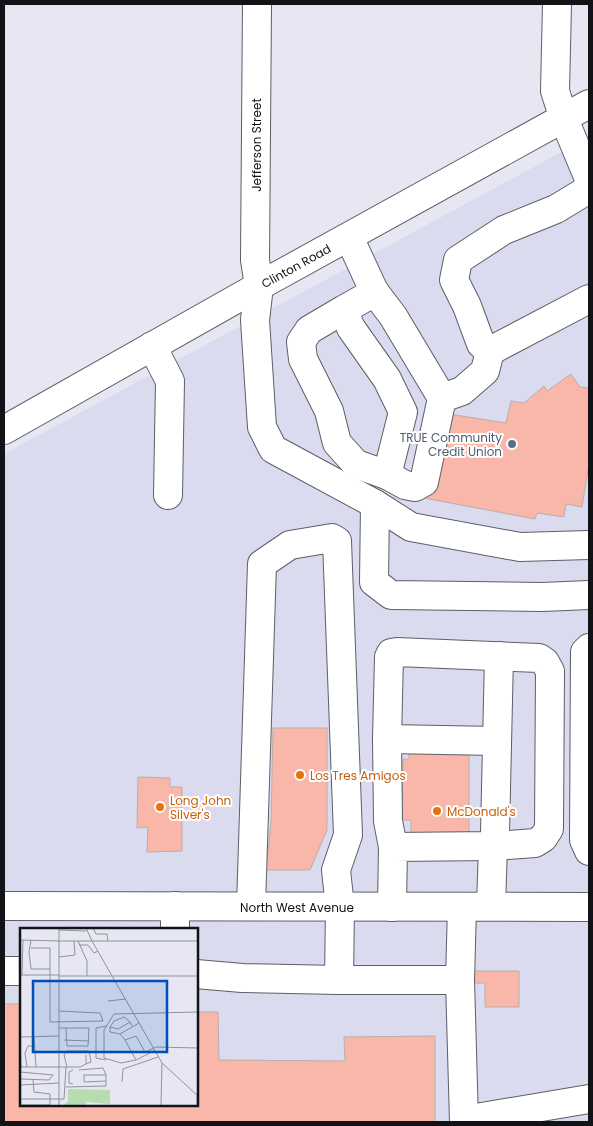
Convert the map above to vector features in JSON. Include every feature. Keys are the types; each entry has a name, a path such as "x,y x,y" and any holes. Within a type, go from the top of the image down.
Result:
{"main road":[{"name":"Jefferson Street","path":"257,4 255,260 259,286 255,320 262,426 273,449 375,504 411,527 520,547 589,545"},
{"path":"557,4 555,91 581,112 589,179"},
{"name":"Clinton Road","path":"4,430 259,286 581,112"},
{"path":"490,351 481,344 467,306 454,280 458,260 504,230 556,209 589,189"},
{"path":"349,237 375,292 393,316 442,398 424,482 415,487 405,485 387,475 356,464 337,443 330,411 303,359 301,342 309,330 375,292"},
{"path":"442,398 462,391 485,371 490,351 589,299"},
{"path":"343,310 351,328 387,379 402,412 387,475"},
{"path":"152,346 170,381 168,495"},
{"path":"375,504 374,582 391,595 542,597 589,595"},
{"path":"252,906 262,564 290,545 332,538 337,541 348,835 336,870 340,907 339,980"},
{"path":"589,648 585,652 584,830 584,840 589,851"},
{"path":"392,907 393,847 388,821 387,739 389,657 379,652 539,658 545,662 550,671 549,829 543,838 536,843 493,846 393,847"},
{"path":"491,906 495,833 499,656"},
{"path":"387,739 497,741"},
{"name":"North West Avenue","path":"4,906 175,918 252,906 589,907"},
{"path":"462,907 460,980 464,1121 541,1115 589,1099"},
{"path":"4,971 20,971"},
{"path":"198,974 242,978 460,980"}],"shaded area":[{"path":"589,137 589,1122 4,1122 4,454"}],"building":[{"name":"TRUE Community Credit Union","path":"571,374 580,387 589,388 589,464 582,507 566,504 564,517 537,513 535,519 424,498 439,420 449,414 506,423 511,401 524,403 544,386 547,391"},
{"name":"Los Tres Amigos","path":"273,728 327,728 327,830 310,870 266,870 271,823"},
{"path":"409,753 469,754 469,835 411,835 411,820 402,820 403,759 409,759"},
{"name":"Long John Silver's","path":"138,777 170,778 170,787 182,787 182,851 147,852 148,827 137,828"},
{"path":"471,971 519,971 519,1007 485,1007 485,983 471,983"},
{"path":"4,1004 20,1004 20,1106 198,1106 198,1012 218,1012 219,1060 345,1061 344,1037 435,1036 435,1122 4,1122"}],"place":[{"name":"TRUE Community Credit Union","path":"512,444"},
{"name":"Los Tres Amigos","path":"300,775"},
{"name":"Long John Silver's","path":"160,807"},
{"name":"McDonald's","path":"437,811"}]}
